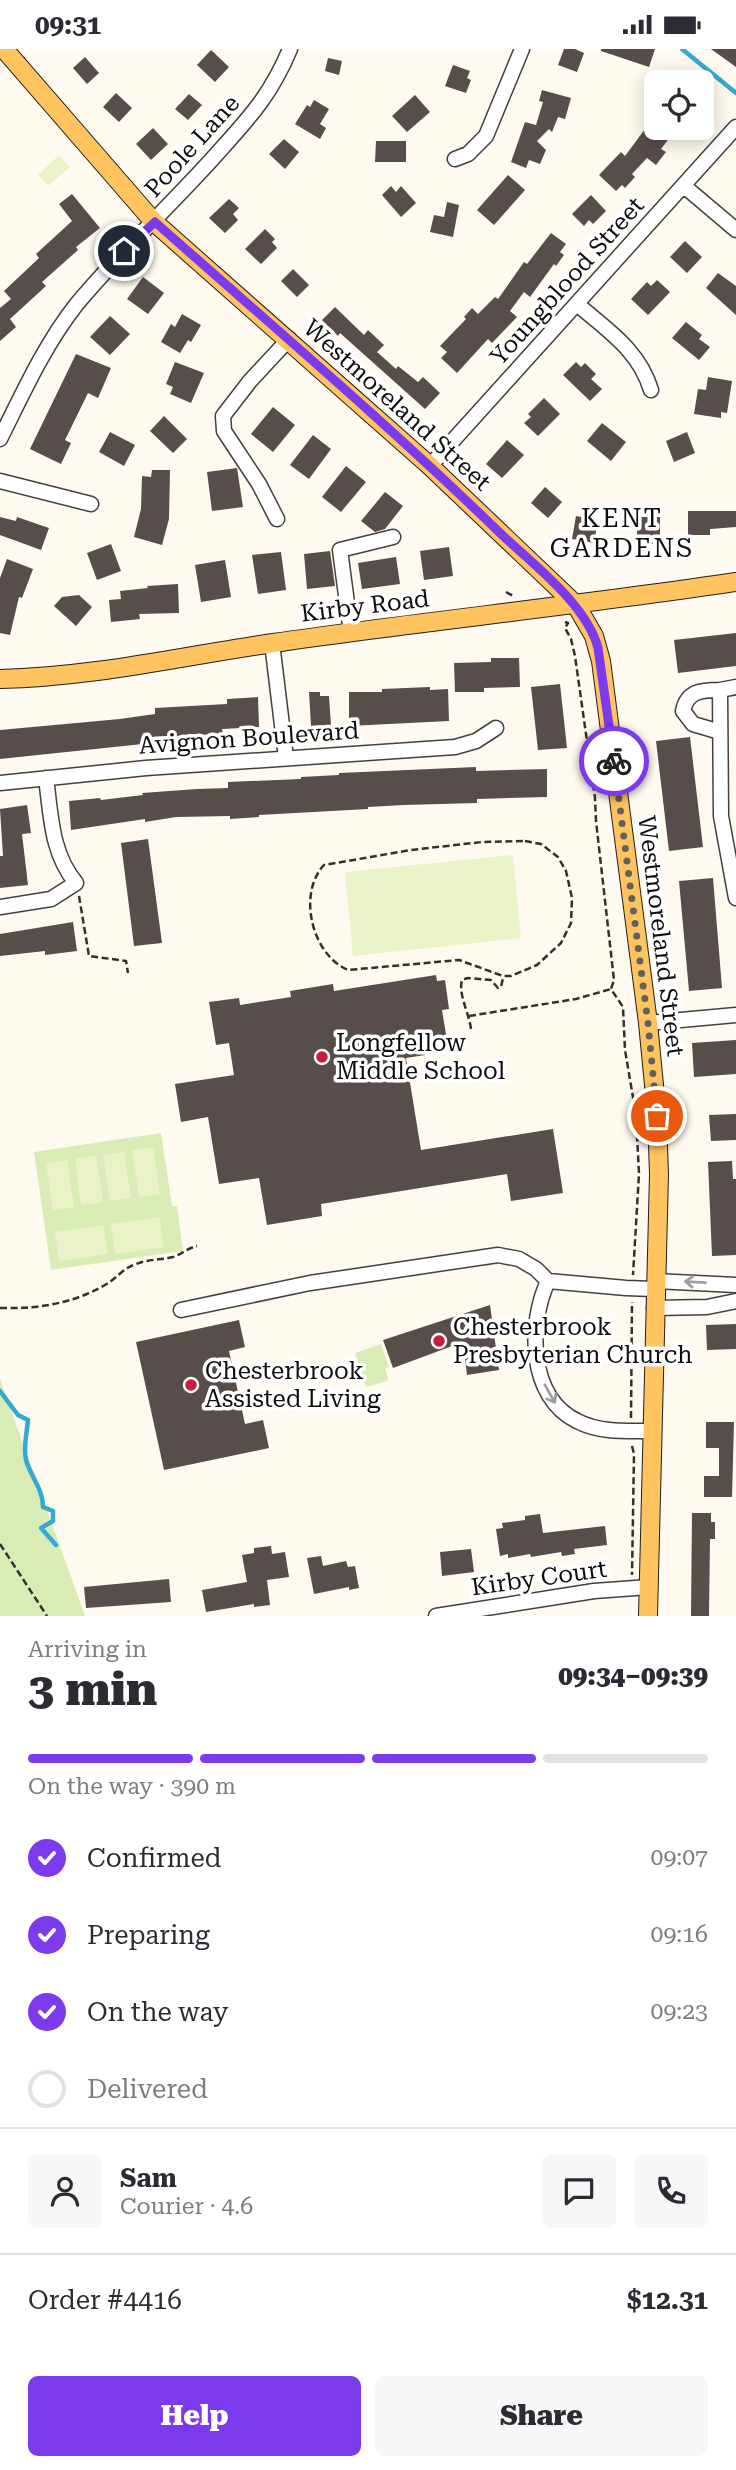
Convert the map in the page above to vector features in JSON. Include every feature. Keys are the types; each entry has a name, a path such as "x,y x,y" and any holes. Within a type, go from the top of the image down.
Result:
{"main road":[{"name":"Westmoreland Street","path":"5,49 155,222 430,466 576,605 594,636 601,661 648,1023 658,1137 652,1431 641,1587 648,1616"},
{"name":"Kirby Road","path":"0,679 120,669 272,643 736,582"}],"street":[{"name":"Poole Lane","path":"0,439 63,323 124,251 155,222 258,108 271,90 290,49"},
{"path":"455,159 468,154 486,136 522,49"},
{"name":"Youngblood Street","path":"430,466 736,127"},
{"path":"684,186 736,230"},
{"path":"577,304 640,362 651,390"},
{"path":"277,519 259,484 225,431 223,416 250,381 289,339"},
{"path":"0,481 91,504"},
{"path":"351,632 340,549 393,537"},
{"path":"272,643 286,758"},
{"path":"720,732 692,724 683,711 688,696 695,692 736,687"},
{"path":"720,690 721,816 736,898"},
{"name":"Avignon Boulevard","path":"0,783 158,767 455,747 476,741 496,728"},
{"path":"0,907 51,899 76,883 66,871 55,843 46,778"},
{"path":"648,1023 736,1015"},
{"path":"181,1310 310,1283 488,1255 515,1257 536,1269 548,1281 632,1288 655,1285 736,1285"},
{"path":"548,1281 539,1305 535,1332 540,1370 546,1389 562,1411 579,1423 603,1429 652,1431"},
{"path":"654,1308 707,1307 736,1301"},
{"name":"Kirby Court","path":"436,1616 594,1591 641,1587"}],"path":[{"path":"506,592 517,597"},
{"path":"538,608 568,623 565,628 575,656 614,980 611,989"},
{"path":"525,841 541,844 558,857 566,871 572,898 571,923 561,943 537,965 511,977 503,976 459,960 372,969 348,970 338,966 319,944 312,920 312,890 317,872 324,865 338,861 482,842 525,841"},
{"path":"76,883 89,956 126,961 128,973"},
{"path":"471,1029 460,987 462,980 491,980 501,988 503,976"},
{"path":"469,1016 576,999 611,989"},
{"path":"611,989 623,1007 625,1050 636,1115 639,1174 632,1288 631,1443 634,1454 641,1587"},
{"path":"0,1308 29,1309 84,1296 109,1283 133,1265 148,1260 175,1257 187,1248 197,1246"},
{"path":"0,1543 47,1616"}],"green space":[{"path":"59,155 70,167 48,186 38,175"},
{"path":"513,855 521,938 353,956 345,872"},
{"path":"161,1133 172,1206 177,1206 183,1251 51,1270 34,1152"},
{"path":"153,1147 160,1194 139,1197 132,1150"},
{"path":"124,1152 131,1198 110,1201 103,1155"},
{"path":"96,1156 103,1202 81,1205 75,1159"},
{"path":"67,1160 74,1207 53,1210 46,1163"},
{"path":"159,1217 164,1247 115,1254 111,1224"},
{"path":"103,1225 108,1254 59,1261 55,1232"},
{"path":"381,1344 389,1367 385,1368 387,1381 366,1387 355,1353"},
{"path":"0,1379 85,1616 0,1616"}],"building":[{"path":"564,49 575,49 584,53 577,72 558,65"},
{"path":"601,49 655,49 649,67"},
{"path":"711,49 736,49 736,67"},
{"path":"211,50 229,67 215,82 197,65"},
{"path":"85,57 99,73 87,84 73,68"},
{"path":"328,58 342,61 339,75 325,71"},
{"path":"453,65 470,71 467,78 471,80 466,93 445,86"},
{"path":"542,90 571,98 565,119 558,117 552,132 549,129 537,141 546,150 540,164 529,160 526,168 511,162 525,122 536,125 543,102 539,101"},
{"path":"116,93 132,108 119,122 103,107"},
{"path":"189,94 202,105 188,120 175,109"},
{"path":"415,95 430,112 407,132 392,116"},
{"path":"314,100 329,109 320,124 326,128 320,139 295,124 307,105 310,107"},
{"path":"153,128 168,144 151,160 136,144"},
{"path":"644,130 644,140 668,140 661,149 666,152 656,165 647,158 632,174 635,177 625,188 622,185 616,191 599,175 621,152 625,156"},
{"path":"284,139 299,152 285,169 269,154"},
{"path":"376,141 406,141 406,162 375,162"},
{"path":"508,175 525,190 494,225 477,210"},
{"path":"391,186 396,192 401,186 416,203 401,217 382,195"},
{"path":"72,194 100,228 76,247 78,250 42,282 46,286 10,319 16,327 0,341 0,308 11,299 4,291 39,258 36,254 72,221 59,204"},
{"path":"591,195 606,211 593,224 589,220 584,226 572,214"},
{"path":"229,199 239,208 233,214 238,220 225,233 209,218"},
{"path":"447,202 459,205 453,237 430,232 434,215 444,217"},
{"path":"265,229 275,239 272,242 277,248 261,264 245,249"},
{"path":"551,233 566,244 560,252 564,255 556,266 554,264 530,297 524,292 510,311 517,317 492,343 488,339 457,373 441,358 447,352 440,346 466,319 464,317 472,308 478,314 495,297 498,299 524,262 527,264"},
{"path":"685,241 702,257 687,273 670,257"},
{"path":"293,269 309,285 297,297 281,281"},
{"path":"718,273 736,286 736,315 706,288"},
{"path":"143,277 164,293 148,314 127,299"},
{"path":"657,280 670,292 648,315 631,299 647,282 651,286"},
{"path":"335,307 364,335 368,330 384,345 377,352 396,369 398,366 418,382 423,377 440,393 425,409 322,320"},
{"path":"182,314 201,325 191,342 188,340 180,353 161,342 171,324 175,327"},
{"path":"110,316 130,334 110,355 90,337"},
{"path":"686,322 702,335 699,339 710,347 699,360 672,338"},
{"path":"76,354 111,368 98,398 88,393 65,440 71,443 61,464 30,449"},
{"path":"175,362 204,373 191,403 170,394 173,387 166,384"},
{"path":"576,362 581,367 585,363 596,374 591,379 602,389 590,401 563,375"},
{"path":"708,377 732,381 727,413 721,412 721,418 694,414 698,389 706,390"},
{"path":"544,398 560,414 538,436 524,423 531,417 528,414"},
{"path":"273,407 295,425 273,452 251,434"},
{"path":"164,416 187,439 173,453 150,431"},
{"path":"602,423 626,442 611,461 587,441"},
{"path":"110,432 135,445 124,466 99,452"},
{"path":"687,432 695,453 674,462 666,441"},
{"path":"313,435 331,449 309,479 290,465"},
{"path":"507,440 524,455 502,478 486,464"},
{"path":"346,466 366,482 341,512 322,497"},
{"path":"237,468 243,507 212,511 207,472"},
{"path":"152,470 170,470 169,519 162,545 134,537 141,509 142,476 151,477"},
{"path":"545,487 562,502 548,518 531,503"},
{"path":"385,492 403,506 385,529 375,532 361,521"},
{"path":"688,511 736,511 736,527 710,529 710,535 688,535"},
{"path":"576,516 598,520 594,543 572,539"},
{"path":"0,517 16,521 17,517 49,528 41,550 0,535"},
{"path":"637,517 660,517 660,535 653,535 653,544 637,544"},
{"path":"111,544 121,571 97,580 87,553"},
{"path":"449,547 453,576 424,580 420,551"},
{"path":"330,551 335,586 307,589 304,554"},
{"path":"281,552 286,590 258,594 252,555"},
{"path":"396,557 400,584 362,589 358,563"},
{"path":"7,559 33,569 22,598 19,597 10,635 0,633 0,578"},
{"path":"225,560 231,597 201,602 195,565"},
{"path":"178,584 179,613 139,614 140,619 111,622 109,600 121,599 120,591"},
{"path":"79,595 92,607 76,626 54,606 62,597"},
{"path":"736,633 736,666 678,673 674,640"},
{"path":"491,658 519,658 520,687 484,688 484,692 455,692 454,663 491,662"},
{"path":"560,684 567,748 538,750 531,687"},
{"path":"430,687 430,690 448,689 449,721 349,726 349,692"},
{"path":"309,692 320,692 320,696 329,696 331,725 311,726"},
{"path":"258,697 259,727 222,729 223,734 151,737 152,743 0,759 0,730 120,719 155,714 155,708 227,704 227,699"},
{"path":"690,737 703,847 669,851 656,741"},
{"path":"476,767 476,771 547,769 547,797 477,799 477,803 368,807 230,819 230,816 176,817 145,822 145,819 71,830 69,801 228,788 228,782 301,779 339,773"},
{"path":"27,805 31,833 22,834 28,885 0,888 0,856 3,856 0,809"},
{"path":"148,839 162,943 134,946 121,843"},
{"path":"713,878 722,988 689,991 679,881"},
{"path":"73,922 77,951 0,956 0,934"},
{"path":"436,975 437,981 445,980 449,1009 442,1010 447,1040 424,1044 425,1055 406,1058 421,1150 553,1129 563,1193 511,1201 507,1174 321,1204 322,1216 267,1225 259,1178 219,1184 208,1117 181,1122 175,1084 234,1075 229,1043 216,1045 209,1002 239,998 240,1005 291,997 290,991 333,984 334,991"},
{"path":"736,1040 736,1074 694,1077 692,1043"},
{"path":"736,1114 736,1140 711,1141 709,1115"},
{"path":"732,1161 733,1179 736,1179 736,1255 712,1256 708,1162"},
{"name":"Chesterbrook Presbyterian Church","path":"490,1305 499,1370 467,1375 463,1342 393,1368 383,1340"},
{"name":"Chesterbrook Assisted Living","path":"239,1320 245,1347 229,1351 245,1424 263,1420 269,1448 164,1470 136,1342"},
{"path":"736,1324 736,1349 707,1350 706,1325"},
{"path":"706,1422 734,1422 732,1497 704,1497 704,1476 719,1476 719,1448 706,1448"},
{"path":"692,1513 711,1513 711,1522 715,1522 715,1539 710,1539 709,1616 691,1616"},
{"path":"540,1514 543,1533 605,1526 607,1545 574,1549 575,1554 562,1556 561,1552 531,1557 530,1554 508,1558 508,1554 500,1556 496,1529 503,1528 502,1523 525,1520 525,1516"},
{"path":"271,1546 272,1554 285,1552 289,1577 267,1580 270,1605 254,1607 254,1604 206,1612 202,1590 247,1582 242,1555 254,1553 254,1548"},
{"path":"471,1549 474,1572 442,1576 440,1552"},
{"path":"321,1556 323,1566 346,1561 348,1567 355,1566 359,1588 349,1590 349,1587 314,1594 307,1558"},
{"path":"169,1579 171,1602 86,1608 84,1587"}],"waterway":[{"path":"682,49 736,93"},
{"path":"0,1391 18,1415 28,1420 26,1460 41,1494 43,1507 53,1511 53,1521 41,1528 56,1545"}],"way so far":[{"path":"614,761 648,1023 657,1116"}],"place":[{"name":"Longfellow Middle School","path":"322,1057"},
{"name":"Chesterbrook Presbyterian Church","path":"439,1341"},
{"name":"Chesterbrook Assisted Living","path":"191,1385"}],"district":[{"name":"KENT GARDENS","path":"622,532"}],"route":[{"path":"124,251 155,222 430,466 576,605 598,648 614,761"}]}
